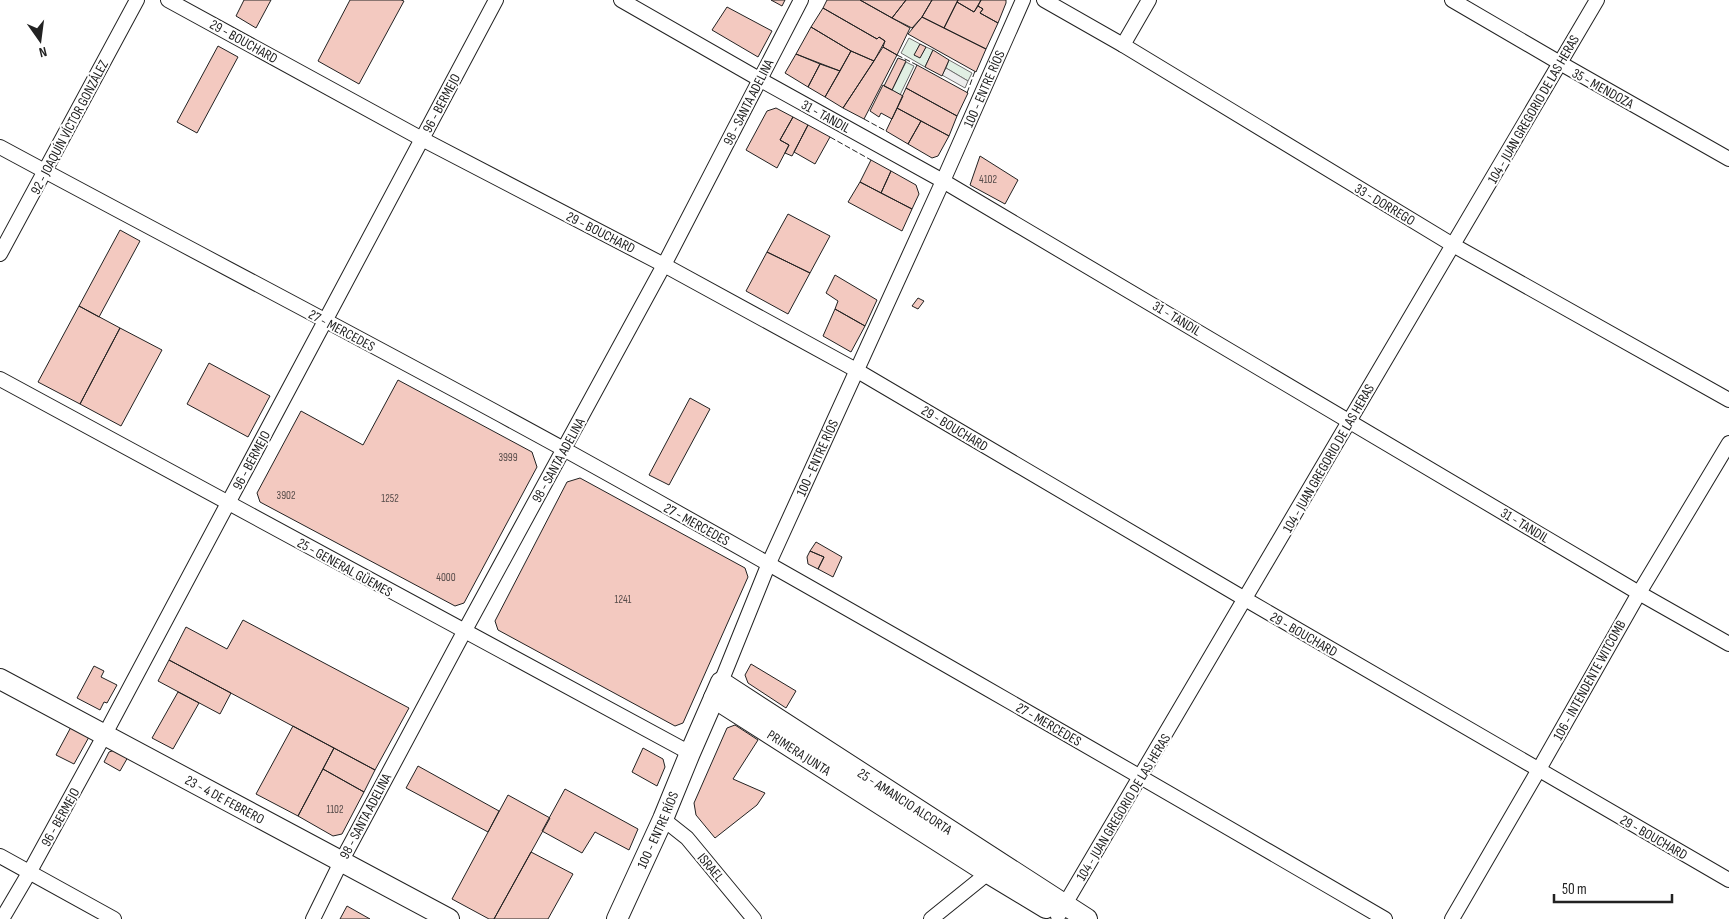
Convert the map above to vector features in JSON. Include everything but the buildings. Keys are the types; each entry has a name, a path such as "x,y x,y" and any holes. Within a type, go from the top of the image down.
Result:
{"main road":[{"name":"23 - 4 DE FEBRERO","path":"0,679 449,919"},
{"name":"100 - ENTRE RÍOS","path":"617,919 663,819 718,690"},
{"name":"PRIMERA JUNTA","path":"718,690 1062,913"},
{"path":"1062,913 1087,919"}],"street":[{"name":"92 - JOAQUÍN VÍCTOR GONZÁLEZ","path":"0,254 137,0"},
{"name":"29 - BOUCHARD","path":"168,0 422,139 664,264 856,370 1245,600 1729,880"},
{"name":"96 - BERMEJO","path":"2,919 30,873 104,736 496,0"},
{"name":"31 - TANDIL","path":"622,0 759,80 943,180 1639,593 1729,644"},
{"name":"98 - SANTA ADELINA","path":"313,919 341,862 464,632 664,264 801,0"},
{"name":"100 - ENTRE RÍOS","path":"718,690 769,563 1023,0"},
{"name":"33 - DORREGO","path":"1044,0 1123,45 1453,245 1729,400"},
{"path":"1123,45 1149,0"},
{"name":"35 - MENDOZA","path":"1452,0 1729,159"},
{"name":"104 - JUAN GREGORIO DE LAS HERAS","path":"1062,913 1597,0"},
{"name":"27 - MERCEDES","path":"0,147 564,449 769,563 1141,776 1385,919"},
{"name":"25 - GENERAL GÜEMES","path":"0,379 690,754"},
{"name":"106 - INTENDENTE WITCOMB","path":"1452,919 1639,593 1729,443"},
{"name":"ISRAEL","path":"663,819 687,838 754,919"},
{"path":"0,856 114,919"},
{"path":"931,919 992,867"}],"green space":[{"path":"909,38 920,44 915,55 920,57 926,47 933,50 925,67 901,53"},
{"path":"949,60 972,73 968,81 946,68"},
{"path":"906,62 914,66 900,95 892,90"}],"shaded area":[{"path":"946,68 968,81 965,88 942,75"}],"fence":[{"path":"897,55 917,65"},
{"path":"967,93 975,71"},
{"path":"864,119 886,131"},
{"path":"830,137 871,160"}]}
